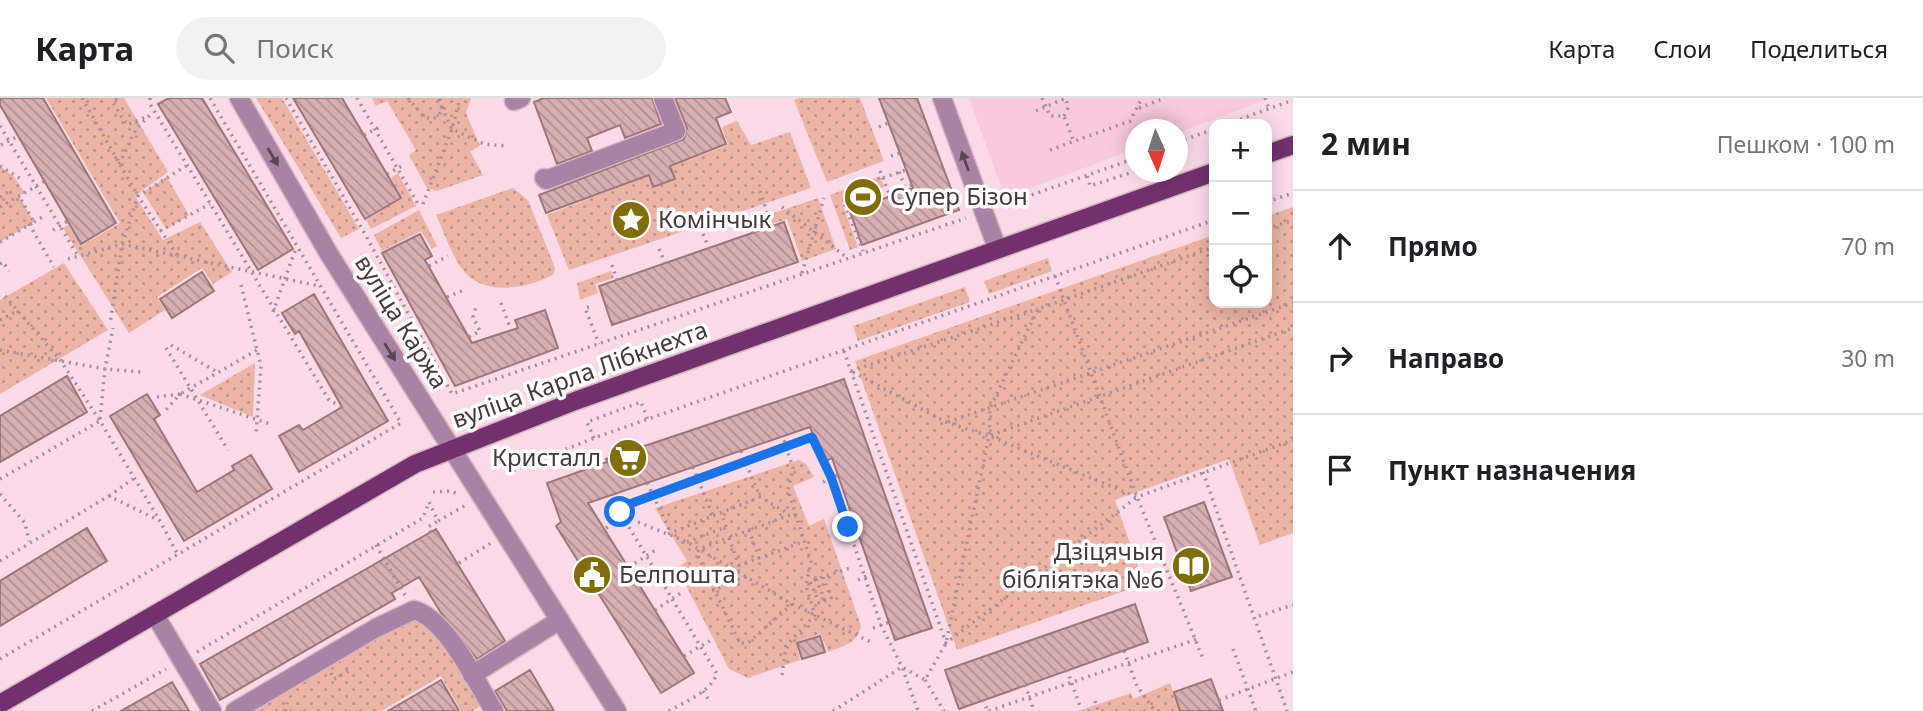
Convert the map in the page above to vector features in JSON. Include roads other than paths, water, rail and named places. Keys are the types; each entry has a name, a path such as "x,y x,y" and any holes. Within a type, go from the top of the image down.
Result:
{"main road":[{"path":"1272,152 1293,145"},
{"name":"вуліца Карла Лібкнехта","path":"0,704 382,482 450,449 997,248 1209,174"}],"street":[{"name":"вуліца Каржа","path":"239,98 329,254 617,711"},
{"path":"544,178 546,180 676,131 663,98"},
{"path":"942,98 997,248"},
{"path":"235,711 376,628 414,610 425,613 439,624 494,711"},
{"path":"155,615 212,711"},
{"path":"472,675 560,620"}],"place":[{"name":"Супер Бізон","path":"863,197"},
{"name":"Комінчык","path":"631,220"},
{"name":"Кристалл","path":"628,458"},
{"name":"Дзіцячыя бібліятэка №6","path":"1191,566"},
{"name":"Белпошта","path":"592,575"}]}
